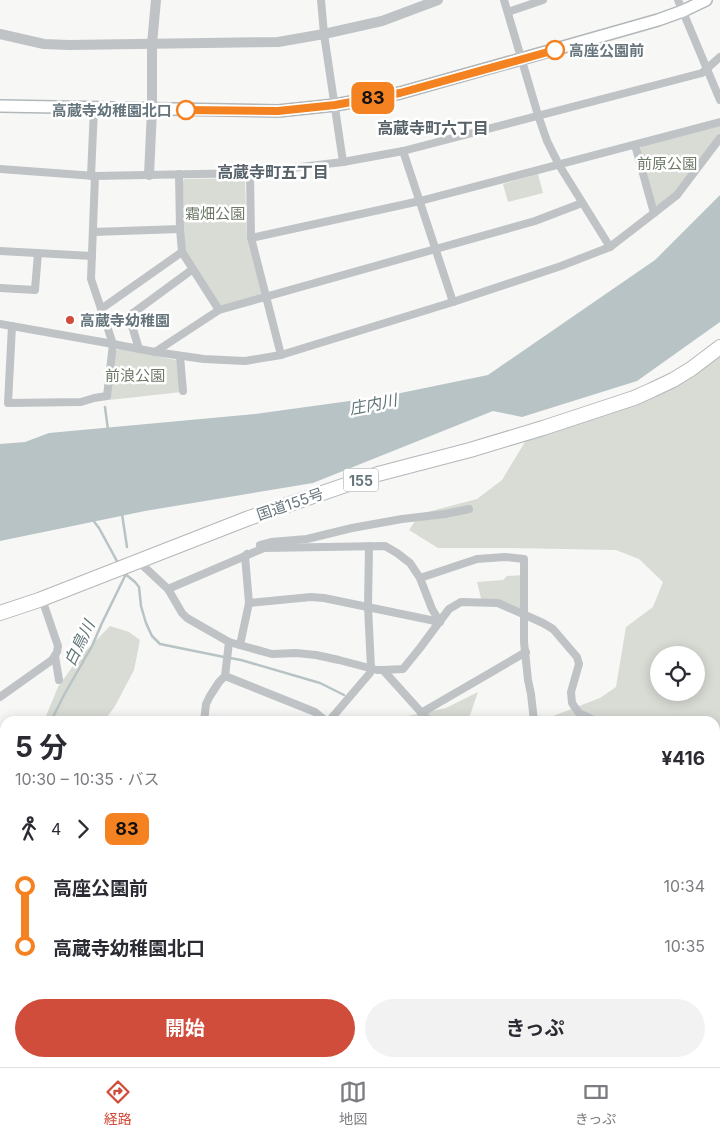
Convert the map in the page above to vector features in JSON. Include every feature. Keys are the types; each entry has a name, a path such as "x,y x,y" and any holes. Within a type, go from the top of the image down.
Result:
{"highway":[{"name":"国道155号","path":"0,613 42,599 249,518 378,474 470,450 634,398 673,380 720,347"}],"main road":[{"path":"0,106 278,111 335,105 400,93 521,60 649,23 683,11 706,0"}],"street":[{"path":"149,175 152,110 152,44 156,0"},
{"path":"321,0 324,34 343,162"},
{"path":"0,34 44,44 60,45 278,42 382,21 438,0"},
{"path":"504,0 547,140 559,165 610,247"},
{"path":"508,12 544,0"},
{"path":"678,0 720,100"},
{"path":"0,169 93,176 250,173 343,162 403,151 702,72 708,69 720,57"},
{"path":"12,326 8,403 82,402 106,396 113,344 91,279 94,108"},
{"path":"251,238 420,201 720,122"},
{"path":"0,324 204,359 245,360 281,355 453,302 561,266 610,247 677,195 720,138"},
{"path":"635,145 654,213"},
{"path":"403,151 453,302"},
{"path":"250,173 251,238 281,355"},
{"path":"179,174 182,252 219,310"},
{"path":"155,352 219,310 535,221 582,204"},
{"path":"93,232 180,230"},
{"path":"0,251 92,256"},
{"path":"101,309 182,252"},
{"path":"0,288 35,290 38,253"},
{"path":"140,349 129,316 193,268"},
{"path":"180,356 183,391"},
{"path":"0,378 9,378"},
{"path":"240,645 249,603 245,556 251,549 263,543 307,539 352,528 445,514 469,508"},
{"path":"332,716 370,673 369,546"},
{"path":"168,589 264,548 385,546 398,553 410,563 420,578 432,609 440,622"},
{"path":"420,578 477,559 505,557 524,559 526,652 533,716"},
{"path":"138,561 168,589 187,618 229,646 240,645 272,654 296,653 316,655 383,670 403,669 450,609 461,602 498,603 553,629 577,657 579,664 571,692 572,703 580,713 586,716"},
{"path":"249,603 324,598 440,622"},
{"path":"0,697 52,660 57,652 58,646 42,599"},
{"path":"205,716 206,704 210,696 225,676 229,646"},
{"path":"421,713 526,652"},
{"path":"55,656 59,680"},
{"path":"383,670 424,716"},
{"path":"225,676 321,716"}],"green space":[{"name":"前原公園","path":"720,126 720,133 675,192 658,206 655,205 639,149 642,146"},
{"path":"538,174 543,193 508,202 503,184"},
{"name":"霜畑公園","path":"243,178 245,180 247,239 261,293 259,296 224,307 220,305 184,252 183,181 185,179"},
{"name":"前浪公園","path":"119,349 176,360 178,362 181,392 109,400 115,351"},
{"path":"720,352 720,716 553,716 600,698 616,687 626,627 653,607 663,582 639,559 616,550 438,548 409,530 420,514 477,499 502,480 528,437 590,414 644,401 668,390 693,374"},
{"path":"524,575 524,614 482,602 477,582 503,580 507,576"},
{"path":"110,626 129,632 140,640 134,670 108,716 46,716 58,687 78,659"},
{"path":"478,692 469,716 408,716 446,708"}],"water":[{"name":"庄内川","path":"720,195 720,322 637,381 522,417 493,411 313,483 145,511 0,541 0,444 25,442 49,433 255,414 386,396 488,375 655,260"}],"waterway":[{"path":"105,407 108,430"},
{"path":"122,514 127,547"},
{"name":"白鳥川","path":"92,519 118,563"},
{"path":"124,573 139,587 141,606 146,623 152,636 160,644 224,657"},
{"name":"白鳥川","path":"54,716 92,646 125,576 124,574"},
{"path":"230,658 320,683 344,695"}],"bus line":[{"name":"83","path":"186,110 278,111 335,105 400,93 555,50"}],"place":[{"name":"高座公園前","path":"555,50"},
{"name":"高蔵寺幼稚園北口","path":"186,110"},
{"name":"高蔵寺幼稚園","path":"70,320"}],"district":[{"name":"高蔵寺町六丁目","path":"433,128"},
{"name":"高蔵寺町五丁目","path":"273,172"}]}
